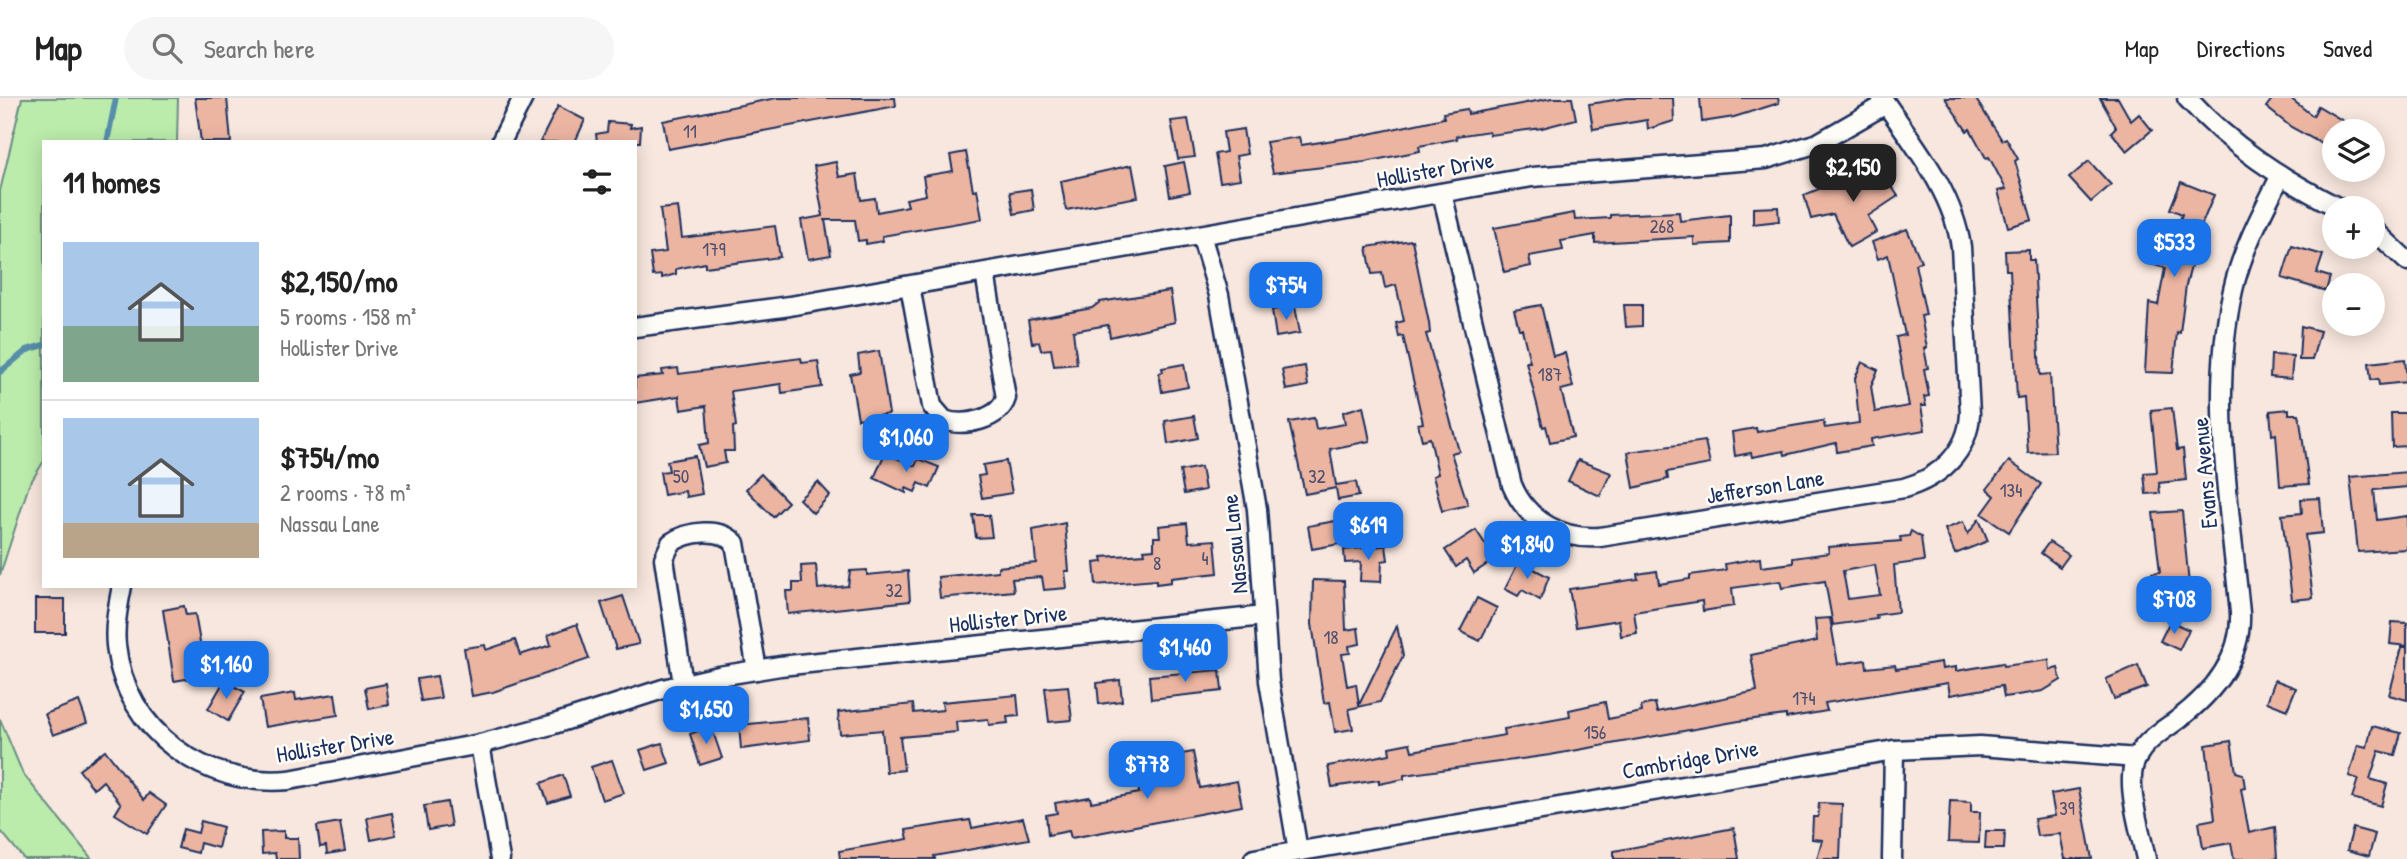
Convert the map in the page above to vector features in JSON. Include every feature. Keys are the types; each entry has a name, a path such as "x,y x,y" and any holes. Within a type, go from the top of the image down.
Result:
{"street":[{"path":"502,140 523,98"},
{"path":"2187,98 2231,142 2280,177 2322,199"},
{"name":"Jefferson Lane","path":"1442,193 1512,485 1522,503 1547,527 1568,535 1600,537 1904,488 1928,479 1949,463 1964,440 1970,414 1961,247 1955,221 1936,178 1884,101"},
{"name":"Hollister Drive","path":"637,327 790,306 1549,175 1766,159 1818,143 1884,101"},
{"name":"Evans Avenue","path":"2137,758 2146,744 2213,687 2229,662 2238,639 2240,613 2223,419 2224,350 2239,271 2280,177"},
{"name":"Nassau Lane","path":"1201,235 1219,295 1257,509 1269,681 1298,851"},
{"path":"2385,240 2407,261"},
{"path":"910,286 933,407 947,421 972,420 999,411 1006,393 985,273"},
{"path":"683,684 664,558 669,545 685,537 720,533 728,536 737,547 757,670"},
{"name":"Hollister Drive","path":"122,588 116,637 125,682 140,710 161,738 183,756 204,767 235,777 276,781 480,744 683,684 757,670 1264,617"},
{"path":"480,744 500,859"},
{"name":"Cambridge Drive","path":"1254,859 1894,750 1980,746 2137,758"},
{"path":"1892,859 1894,750"},
{"path":"2137,758 2133,785 2146,859"}],"green space":[{"path":"22,98 178,98 177,140 42,140 42,464 29,485 0,575 0,191"},
{"path":"0,719 23,774 92,859 24,859 0,830"}],"building":[{"path":"195,98 227,98 231,140 201,140"},
{"path":"776,98 895,98 896,106 668,149 663,121"},
{"path":"1552,98 1572,98 1576,119 1542,128 1490,135 1489,131 1456,136 1457,139 1419,146 1420,151 1365,162 1273,173 1266,142 1299,137 1301,145 1360,136 1444,118 1443,113 1467,109 1468,114"},
{"path":"1627,98 1673,98 1674,121 1648,129 1647,120 1593,129 1589,104"},
{"path":"1700,98 1778,98 1779,103 1734,117 1702,122"},
{"path":"1945,98 1975,98 2002,140 2006,138 2018,159 2015,161 2032,220 2008,227 1998,191 2006,189 1989,157 1986,158 1970,129 1967,131"},
{"path":"2100,98 2118,98 2131,121 2139,114 2152,130 2127,151 2111,132 2116,127"},
{"path":"2273,98 2290,98 2313,116 2318,106 2340,119 2322,119 2322,144 2291,127 2266,107"},
{"path":"558,106 585,120 576,140 541,140"},
{"path":"1188,119 1195,157 1178,159 1171,121"},
{"path":"608,122 631,124 630,128 641,126 640,142 597,140 596,134 607,132"},
{"path":"1243,129 1247,154 1236,156 1240,179 1220,182 1215,154 1226,152 1223,132"},
{"path":"966,152 973,190 977,189 982,219 882,236 883,241 866,244 866,240 858,241 855,220 825,220 831,255 808,259 801,220 823,216 814,166 836,162 839,177 857,174 861,200 875,198 877,212 908,206 906,199 926,195 923,176 953,171 950,155"},
{"path":"2089,161 2111,185 2091,202 2069,178"},
{"path":"1184,162 1190,192 1170,196 1165,166"},
{"path":"1132,165 1138,197 1066,210 1061,181"},
{"path":"1877,165 1898,196 1868,216 1876,232 1849,247 1833,214 1811,219 1804,195 1836,182 1838,189"},
{"path":"2181,182 2214,195 2194,243 2195,252 2186,285 2180,333 2177,332 2173,373 2145,372 2149,303 2158,305 2165,268 2148,263 2155,243 2171,248 2182,214 2170,209"},
{"path":"1031,189 1034,210 1014,214 1010,192"},
{"path":"678,207 682,238 775,226 780,257 705,267 705,263 676,269 676,274 662,278 662,275 653,276 650,254 666,252 660,209"},
{"path":"1778,207 1779,221 1753,224 1753,208"},
{"path":"1679,212 1680,221 1730,215 1730,243 1694,245 1694,237 1595,243 1595,235 1561,241 1563,250 1529,256 1531,266 1504,272 1494,228 1574,213 1575,220 1610,218 1610,215"},
{"path":"1907,229 1921,261 1915,264 1926,315 1921,316 1927,348 1924,348 1928,368 1924,369 1929,396 1924,397 1926,406 1921,406 1925,430 1871,439 1872,446 1837,452 1836,443 1785,455 1784,451 1752,457 1751,453 1735,456 1732,432 1756,428 1757,432 1823,421 1825,428 1859,423 1855,378 1862,362 1878,370 1871,386 1875,412 1909,406 1896,337 1905,335 1888,255 1878,259 1872,242"},
{"path":"1412,240 1429,323 1430,333 1426,334 1459,451 1451,453 1468,505 1442,511 1433,476 1438,474 1430,438 1422,440 1418,424 1423,423 1403,336 1399,337 1396,323 1404,321 1396,285 1385,288 1382,273 1372,274 1367,247"},
{"path":"2292,246 2322,255 2317,273 2322,275 2322,290 2282,278"},
{"path":"2029,250 2029,260 2034,260 2040,375 2050,374 2055,452 2028,453 2024,397 2017,398 2010,270 2006,270 2005,251"},
{"path":"1170,291 1175,322 1110,337 1108,325 1073,331 1077,364 1054,366 1051,349 1041,350 1039,342 1032,343 1028,320 1092,308 1100,302"},
{"path":"1541,305 1553,356 1565,353 1573,387 1561,390 1573,437 1550,442 1546,426 1543,427 1526,362 1530,362 1522,329 1519,329 1514,310"},
{"path":"1624,305 1642,305 1642,326 1626,327"},
{"path":"1295,306 1300,333 1276,337 1272,310"},
{"path":"2301,326 2320,331 2312,360 2299,360"},
{"path":"879,351 889,414 858,419 850,374 860,372 858,355"},
{"path":"2271,355 2293,356 2291,379 2270,377"},
{"path":"801,358 802,363 818,361 822,387 782,393 781,384 731,391 736,426 733,427 734,451 724,451 726,463 704,467 699,445 709,443 706,406 681,410 679,396 637,403 637,378 663,375 662,370 678,368 679,374"},
{"path":"2405,359 2407,382 2379,385 2378,379 2371,380 2369,363"},
{"path":"1184,364 1188,387 1162,392 1159,373 1163,372 1162,368"},
{"path":"1305,366 1308,386 1286,390 1282,370"},
{"path":"1363,406 1370,441 1330,449 1336,485 1356,482 1359,496 1338,500 1336,488 1305,494 1289,422 1314,418 1316,429 1345,424 1343,412"},
{"path":"2172,408 2177,450 2183,449 2186,480 2159,483 2160,493 2146,494 2144,473 2157,472 2151,410"},
{"path":"2289,409 2289,414 2299,414 2309,484 2280,486 2276,434 2272,435 2270,411"},
{"path":"2391,413 2407,413 2407,446 2392,447"},
{"path":"1194,416 1198,438 1168,444 1165,421"},
{"path":"1705,441 1710,464 1667,472 1668,479 1634,488 1628,452"},
{"path":"885,453 915,466 918,459 939,467 930,488 919,483 915,492 906,488 906,493 874,478"},
{"path":"695,456 702,494 686,497 685,491 664,495 660,472 669,471 667,461"},
{"path":"1578,460 1611,473 1600,496 1568,481"},
{"path":"1006,461 1012,493 982,498 978,476 985,475 983,465"},
{"path":"2009,461 2041,484 2009,532 1982,514 1995,496 1987,489"},
{"path":"1201,467 1205,490 1184,494 1180,471"},
{"path":"2407,472 2407,487 2374,490 2377,520 2407,516 2407,549 2358,552 2350,477"},
{"path":"761,474 788,502 773,517 746,489"},
{"path":"818,482 830,495 813,513 799,499"},
{"path":"2320,498 2323,533 2305,535 2313,598 2292,600 2282,515 2302,513 2301,499"},
{"path":"2182,511 2189,585 2153,589 2152,573 2160,572 2153,513"},
{"path":"973,515 989,515 992,537 976,538"},
{"path":"1979,519 1988,541 1955,554 1945,529 1963,522 1968,534"},
{"path":"1341,520 1345,543 1312,549 1308,526"},
{"path":"1065,523 1069,571 1065,571 1067,588 1044,590 1042,577 1012,579 1014,591 940,598 938,577 998,571 998,567 1036,563 1033,530"},
{"path":"1187,523 1189,542 1215,540 1218,573 1171,578 1171,582 1156,584 1156,580 1096,585 1094,563 1103,562 1102,557 1145,554 1144,550 1154,549 1154,537 1160,537 1159,526"},
{"path":"1476,530 1495,559 1474,573 1466,560 1456,567 1445,550"},
{"path":"1911,531 1921,537 1924,561 1894,565 1898,612 1876,615 1877,619 1833,625 1825,581 1782,588 1780,581 1732,588 1734,606 1703,611 1702,601 1634,612 1637,633 1621,636 1619,620 1576,627 1569,589 1638,579 1637,574 1657,571 1659,584 1690,579 1690,575 1726,570 1725,564 1760,558 1761,567 1793,563 1793,558 1829,553 1828,547 1901,541 1900,537 1909,536","holes":["1875,565 1880,595 1848,599 1843,571"]},
{"path":"2049,542 2069,555 2060,567 2041,553"},
{"path":"1386,546 1388,560 1382,561 1381,582 1360,581 1361,562 1345,563 1344,550"},
{"path":"1519,561 1549,577 1540,600 1522,590 1518,596 1505,589"},
{"path":"816,565 818,589 848,586 850,571 867,570 867,575 908,571 910,601 788,614 786,591 793,591 793,583 802,583 801,566"},
{"path":"1313,580 1344,581 1346,630 1358,628 1360,644 1349,646 1350,653 1342,654 1347,686 1356,684 1359,705 1397,626 1403,656 1380,702 1349,709 1353,729 1335,732 1330,702 1324,703 1312,624"},
{"path":"623,596 639,644 616,649 601,603"},
{"path":"1477,598 1497,608 1480,641 1460,631"},
{"path":"35,599 65,599 65,633 35,633"},
{"path":"184,606 186,615 195,614 201,648 215,646 220,673 174,681 163,610"},
{"path":"1830,618 1838,664 1866,660 1867,668 1895,665 1896,669 1941,662 1942,669 1956,667 1956,671 2003,663 2004,666 2049,660 2050,670 2058,668 2061,680 2043,691 2004,697 2002,686 1950,695 1948,683 1825,703 1827,711 1786,718 1786,715 1739,721 1550,755 1404,775 1404,779 1379,784 1379,780 1332,787 1328,766 1390,754 1389,747 1410,743 1412,751 1505,735 1504,729 1570,717 1569,710 1605,702 1608,719 1642,712 1641,706 1655,703 1657,712 1757,691 1751,655 1817,641 1815,619"},
{"path":"2170,621 2189,630 2179,650 2160,641"},
{"path":"2392,622 2407,623 2407,646 2390,644"},
{"path":"577,624 589,659 493,692 472,696 464,648 485,645 486,650 515,640 520,655 551,645 548,635"},
{"path":"2402,647 2407,647 2407,700 2389,695"},
{"path":"2138,665 2147,687 2114,699 2106,679"},
{"path":"1220,670 1222,691 1151,699 1149,676"},
{"path":"437,676 441,698 421,701 417,679"},
{"path":"1120,680 1122,701 1099,704 1097,683"},
{"path":"2275,680 2296,688 2287,710 2267,702"},
{"path":"224,681 245,692 228,721 208,709"},
{"path":"386,684 389,705 369,709 365,688"},
{"path":"1068,686 1072,720 1049,722 1045,688"},
{"path":"295,693 296,700 335,694 338,715 265,727 260,699"},
{"path":"1017,695 1019,716 1007,717 1008,723 989,725 988,719 956,722 957,732 900,737 904,770 886,772 882,730 840,734 838,712 913,704 914,713 943,710 942,702"},
{"path":"79,701 87,723 53,735 45,714"},
{"path":"808,718 810,740 741,749 739,725"},
{"path":"711,726 722,758 700,765 690,734"},
{"path":"2372,726 2401,733 2395,755 2379,751 2370,779 2387,784 2381,806 2352,798 2358,779 2349,776 2358,745 2367,747"},
{"path":"2231,741 2236,772 2243,774 2245,788 2241,789 2249,833 2275,827 2277,859 2234,859 2231,843 2203,848 2199,822 2215,819 2206,745"},
{"path":"662,743 669,763 647,770 640,750"},
{"path":"105,750 144,800 149,793 166,805 147,834 115,814 121,804 103,781 94,789 79,770"},
{"path":"1193,752 1200,788 1237,781 1242,806 1071,838 1069,831 1048,835 1046,815 1057,813 1055,803 1090,797 1091,802 1139,793 1138,768 1173,762 1172,756"},
{"path":"612,760 624,793 602,800 591,767"},
{"path":"563,775 570,796 548,803 541,783"},
{"path":"2079,789 2092,859 2065,859 2060,834 2037,836 2034,819 2055,816 2051,794"},
{"path":"1950,801 1971,802 1971,812 1980,812 1979,843 1948,842"},
{"path":"447,802 451,826 428,830 424,806"},
{"path":"1819,803 1842,804 1840,859 1817,859 1822,840 1812,839 1813,817 1818,817"},
{"path":"392,813 396,835 371,840 367,818"},
{"path":"1023,818 1029,839 934,856 935,859 840,859 839,851 908,839 906,830 970,820 972,828"},
{"path":"201,821 223,827 218,848 200,843 198,853 178,848 183,829 198,833"},
{"path":"340,822 345,851 327,854 326,846 320,847 317,826"},
{"path":"1734,828 1739,859 1614,859 1614,851"},
{"path":"2353,828 2375,834 2369,856 2347,850"},
{"path":"284,831 284,838 298,838 299,859 276,859 275,853 262,854 261,832"},
{"path":"1986,831 2005,831 2004,849 1985,849"}],"waterway":[{"path":"107,140 116,98"},
{"path":"0,372 27,350 42,346"}]}
